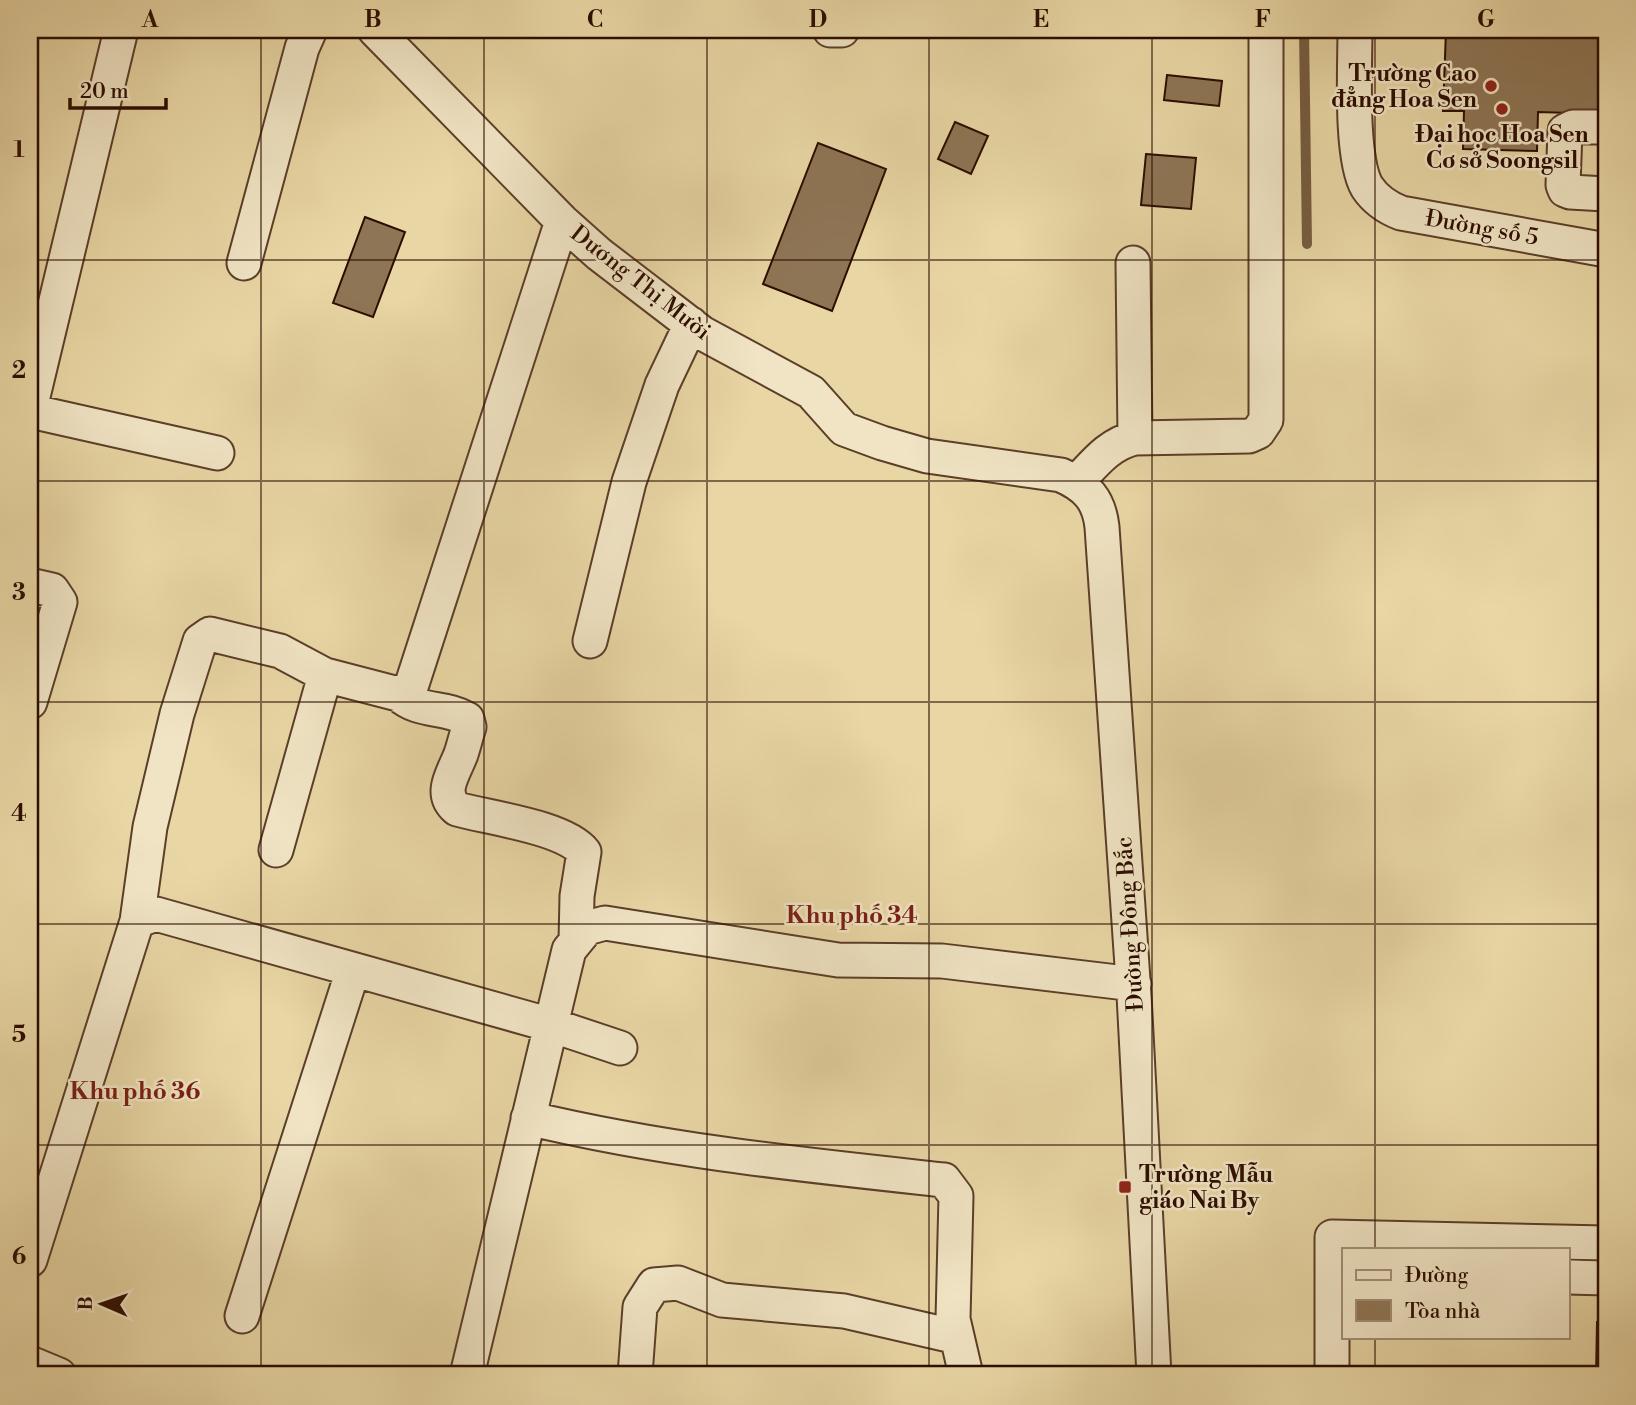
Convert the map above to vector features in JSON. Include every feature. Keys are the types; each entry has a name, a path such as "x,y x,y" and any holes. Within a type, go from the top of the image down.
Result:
{"street":[{"path":"121,30 30,410 217,453"},
{"path":"244,263 302,48 310,30"},
{"name":"Dương Thị Mười","path":"375,30 562,221 599,254 702,332 811,392 844,429 927,456 972,464 1046,471 1077,482"},
{"path":"830,30 842,30"},
{"path":"1077,482 1108,449 1120,441 1135,438 1248,436 1258,432 1266,420 1266,30"},
{"name":"Đường số 5","path":"1355,30 1359,165 1367,187 1380,200 1401,213 1606,250"},
{"path":"1606,127 1573,127 1565,131 1563,185 1568,192 1606,194"},
{"path":"398,694 411,687 562,221"},
{"path":"1133,263 1135,438"},
{"path":"590,641 629,482 662,385 691,324"},
{"name":"Đường Đông Bắc","path":"1077,482 1088,490 1100,513 1134,984 1154,1375"},
{"path":"30,586 52,590 60,603 30,702"},
{"path":"30,1260 137,920 150,827 177,714 200,641 211,634 280,652 326,674 398,694 410,704 451,712 467,719 469,727 448,783 451,803 457,809 513,821 579,846 584,852 576,941"},
{"path":"276,850 326,674"},
{"path":"137,920 156,914 551,1025 620,1048"},
{"path":"467,1375 569,950 587,928 605,923 838,960 942,961 1134,984"},
{"path":"242,1316 353,970"},
{"path":"528,1118 613,1138 776,1161 944,1180 956,1196 953,1319 967,1375"},
{"path":"1332,1375 1338,1271 1332,1237 1555,1246 1606,1243"},
{"path":"1570,1277 1606,1278"},
{"path":"635,1375 640,1307 654,1285 678,1283 722,1300 844,1311 957,1337"},
{"path":"30,1363 59,1375"}],"building":[{"path":"1446,30 1606,30 1606,114 1538,112 1537,151 1463,149 1464,111 1443,111"},
{"path":"1167,75 1222,81 1219,106 1164,100"},
{"path":"955,122 988,136 971,174 938,159"},
{"path":"818,143 886,169 832,311 763,284"},
{"path":"1146,154 1196,158 1191,209 1141,205"},
{"path":"365,217 405,232 373,317 333,303"},
{"path":"1597,1322 1606,1323 1606,1375 1596,1375"}],"waterway":[{"path":"1304,30 1307,244"}],"place":[{"name":"Trường Cao đẳng Hoa Sen","path":"1491,86"},
{"name":"Đại học Hoa Sen Cơ sở Soongsil","path":"1502,109"},
{"name":"Trường Mẫu giáo Nai By","path":"1125,1187"}],"district":[{"name":"Khu phố 34","path":"852,915"},
{"name":"Khu phố 36","path":"135,1091"}]}
